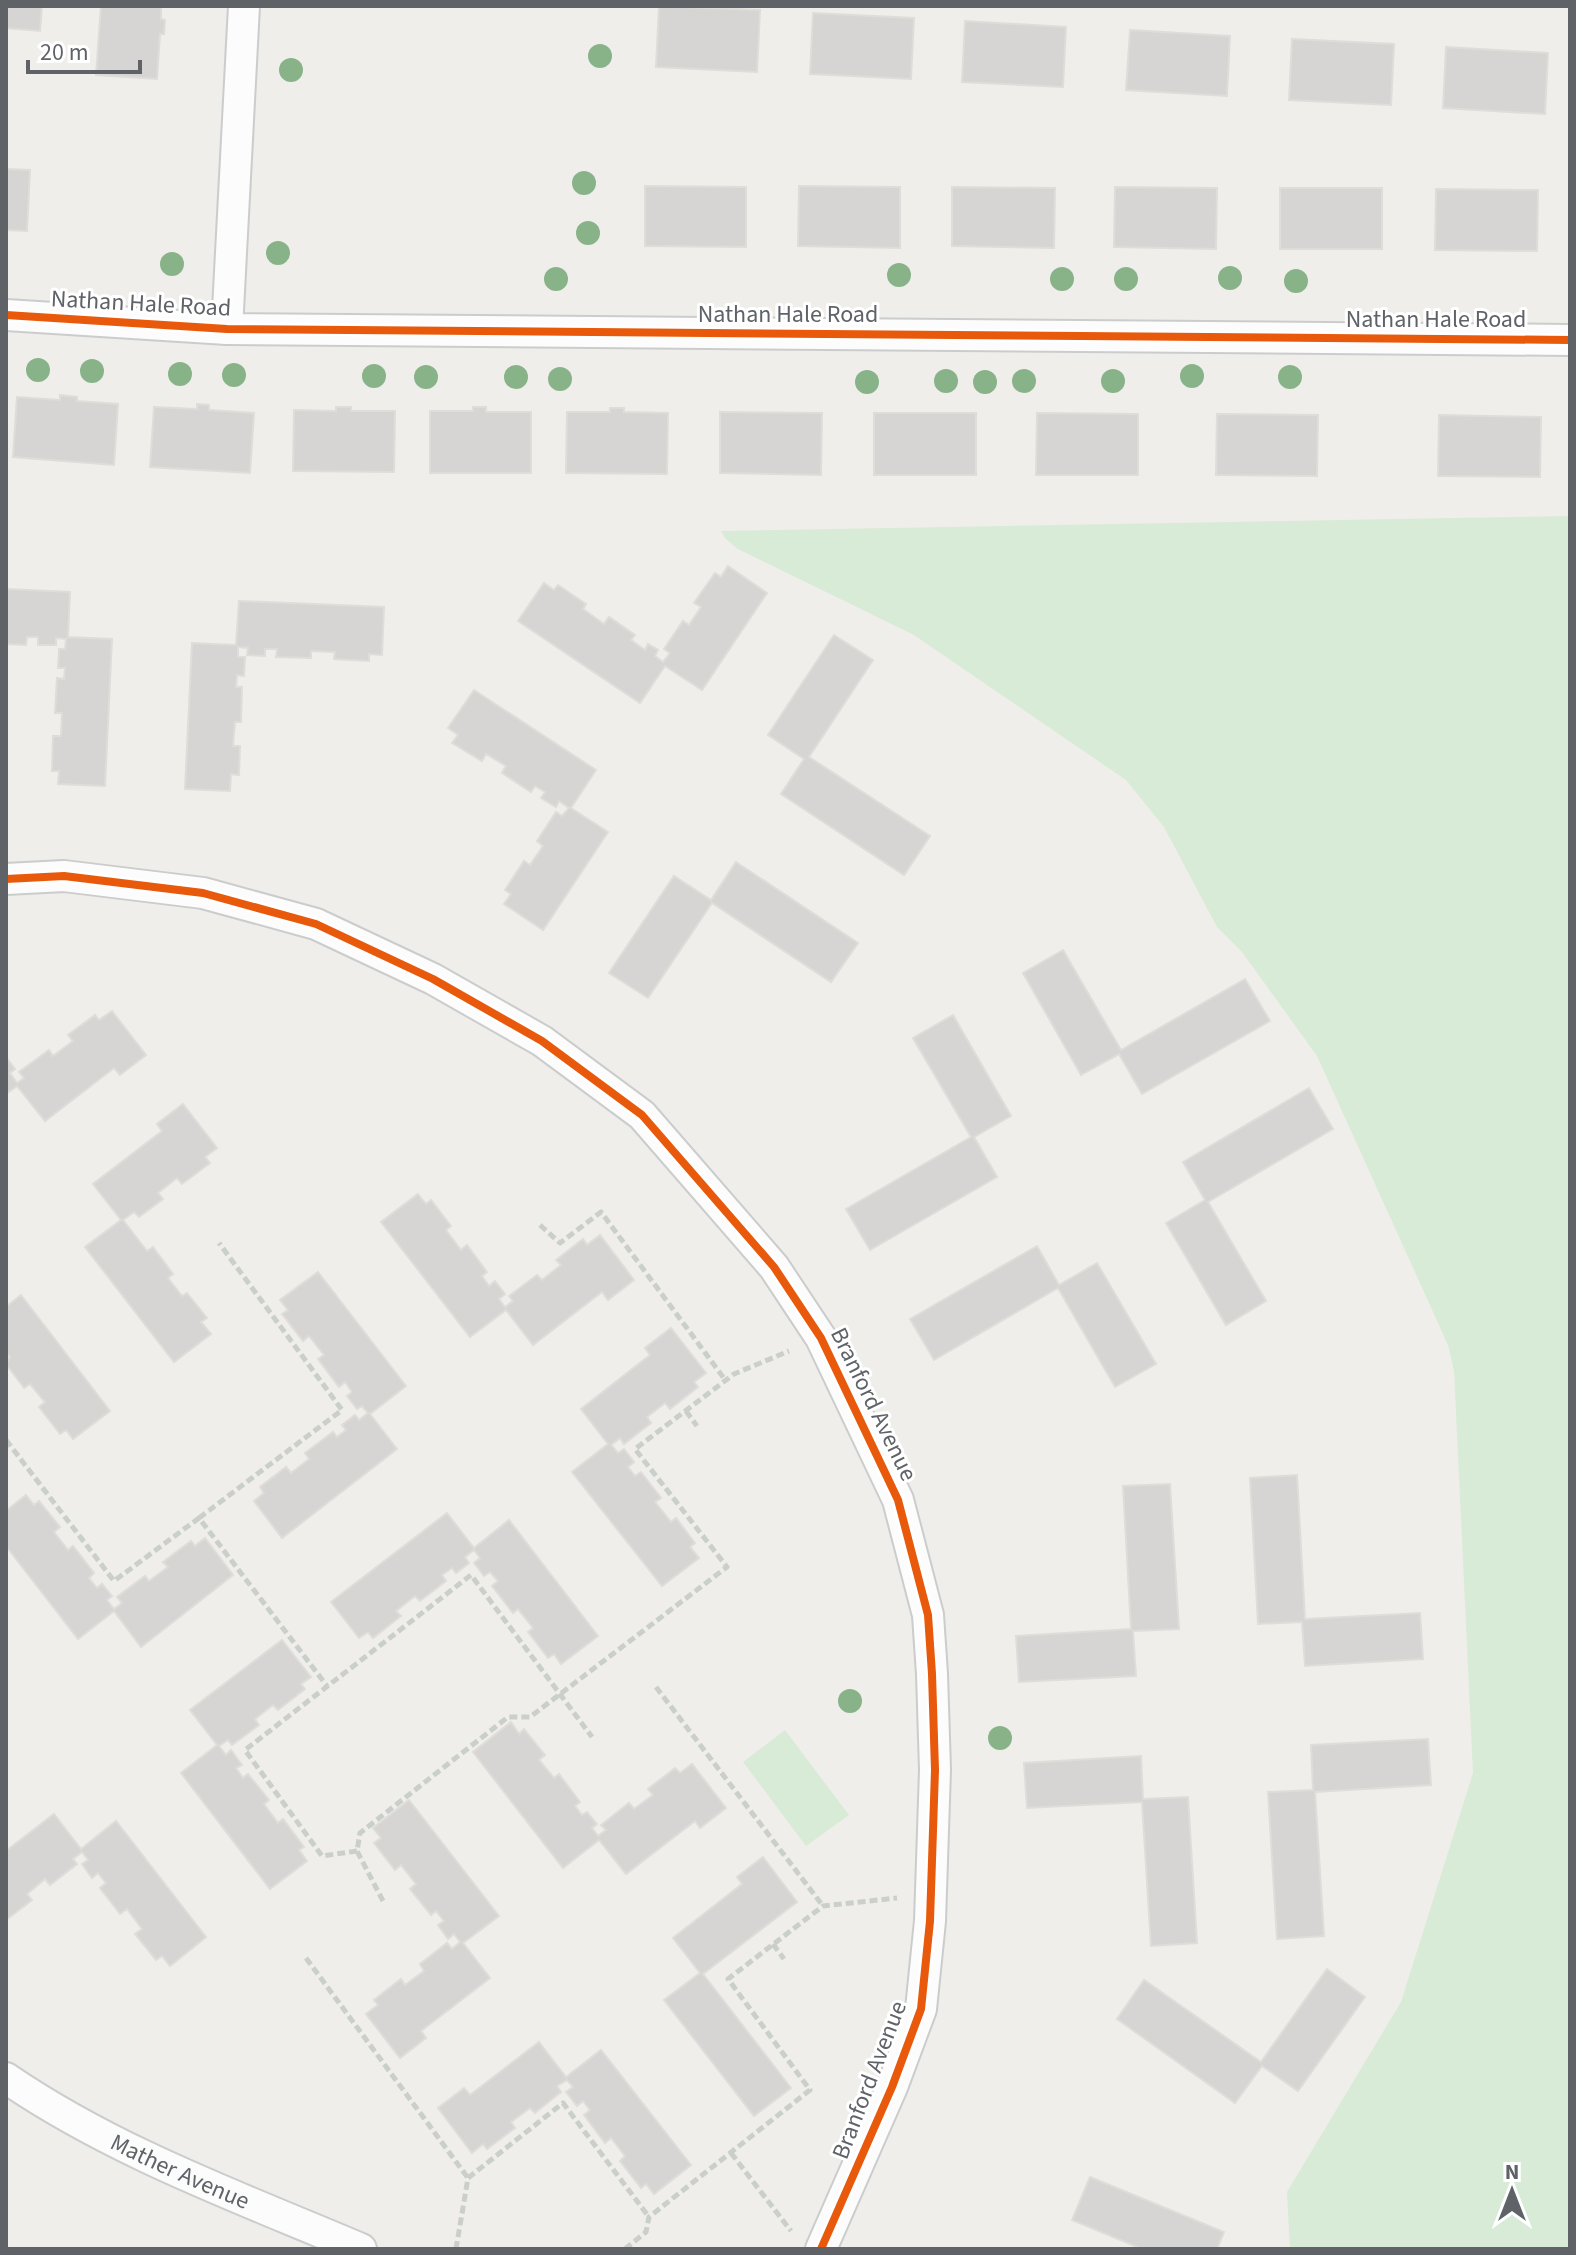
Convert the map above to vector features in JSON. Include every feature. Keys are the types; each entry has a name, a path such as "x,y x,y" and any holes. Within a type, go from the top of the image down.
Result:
{"street":[{"path":"227,329 244,6"},
{"name":"Nathan Hale Road","path":"6,315 227,329 1570,340"},
{"name":"Branford Avenue","path":"6,879 64,876 203,893 316,924 433,979 542,1041 642,1115 774,1267 821,1338 898,1500 928,1615 935,1770 931,1896 921,2009 892,2087 822,2248"},
{"name":"Mather Avenue","path":"6,2078 54,2111 154,2161 361,2249"}],"path":[{"path":"540,1225 560,1243 601,1212 726,1381"},
{"path":"6,1440 114,1581 342,1410 219,1243"},
{"path":"383,1901 357,1851 360,1833 508,1717 530,1717 727,1567 635,1449 734,1374 821,1338"},
{"path":"686,1411 697,1426"},
{"path":"199,1518 327,1686"},
{"path":"357,1851 322,1856 245,1750 471,1575 592,1737"},
{"path":"656,1687 823,1906"},
{"path":"625,2249 646,2232 649,2217 810,2090 728,1979 823,1906 931,1896"},
{"path":"773,1944 784,1959"},
{"path":"306,1958 468,2178"},
{"path":"456,2249 468,2178 563,2103 649,2217"},
{"path":"731,2153 793,2234 822,2248"}],"green space":[{"path":"1570,516 1570,2249 1290,2249 1287,2192 1401,2002 1473,1773 1454,1371 1448,1345 1317,1056 1242,952 1217,927 1164,827 1126,780 914,635 738,549 721,531"},
{"path":"785,1730 849,1815 806,1846 743,1762"}],"building":[{"path":"6,6 42,6 40,31 6,28"},
{"path":"101,6 161,6 161,19 165,20 164,34 160,34 157,79 96,75"},
{"path":"659,6 760,10 757,72 656,67"},
{"path":"813,13 914,18 911,79 810,74"},
{"path":"965,21 1066,27 1063,87 962,82"},
{"path":"1130,30 1230,36 1227,96 1126,90"},
{"path":"1292,39 1394,44 1391,105 1289,100"},
{"path":"1446,47 1548,53 1545,114 1443,108"},
{"path":"6,169 30,170 27,231 6,230"},
{"path":"645,186 746,187 746,247 645,246"},
{"path":"799,186 900,187 900,248 798,246"},
{"path":"952,187 1055,188 1054,248 952,246"},
{"path":"1115,187 1217,188 1216,249 1114,247"},
{"path":"1280,188 1382,188 1382,249 1280,249"},
{"path":"1436,189 1538,190 1537,251 1435,250"},
{"path":"60,395 77,397 77,401 118,404 114,465 13,457 17,397 60,400"},
{"path":"197,404 209,405 209,410 254,413 250,473 150,467 154,407 197,409"},
{"path":"336,407 351,407 351,411 395,411 394,472 293,471 294,410 336,411"},
{"path":"473,407 486,407 486,412 531,412 531,473 430,473 430,411 473,411"},
{"path":"610,408 624,408 624,412 668,413 667,474 566,473 567,412 610,412"},
{"path":"720,412 822,413 821,475 720,473"},
{"path":"874,413 976,413 976,475 874,475"},
{"path":"1037,413 1138,414 1138,475 1036,475"},
{"path":"1217,414 1318,415 1317,476 1216,475"},
{"path":"1439,415 1541,417 1540,477 1438,476"},
{"path":"728,566 767,593 702,690 665,666 640,703 518,621 544,583 554,590 558,585 586,604 583,609 604,624 609,617 635,635 631,640 645,650 648,644 658,650 655,656 663,662 670,653 664,649 683,621 689,625 701,607 694,603 715,573 721,577"},
{"path":"6,589 70,592 68,637 112,639 105,786 58,784 59,771 52,771 53,736 61,736 62,713 55,713 57,678 64,679 65,668 58,668 59,649 65,649 66,639 56,638 56,645 38,645 38,637 27,637 26,645 6,644"},
{"path":"239,601 384,607 382,655 369,654 369,661 334,659 335,652 311,651 311,658 276,657 277,649 265,649 265,656 247,655 248,648 238,647 238,657 245,657 244,676 237,675 236,687 242,687 241,722 235,722 233,746 240,746 239,775 231,774 230,791 185,789 192,643 236,645"},
{"path":"834,635 873,660 809,757 930,836 904,875 781,794 804,759 768,735"},
{"path":"474,690 596,770 571,808 608,832 543,930 504,904 511,894 505,890 524,861 530,865 543,846 537,841 556,812 562,816 569,808 559,801 556,807 541,798 545,792 535,786 531,792 502,773 506,766 486,754 482,761 452,743 458,735 448,728"},
{"path":"736,862 858,943 831,982 712,903 648,998 609,973 674,876 711,900"},
{"path":"1063,950 1121,1050 1245,979 1270,1021 1142,1094 1119,1054 1081,1075 1023,973"},
{"path":"112,1011 146,1055 120,1075 114,1068 45,1121 17,1086 6,1094 6,1057 15,1069 10,1073 17,1083 24,1078 19,1072 49,1050 53,1056 73,1041 68,1035 95,1015 99,1020"},
{"path":"953,1015 1011,1116 974,1137 997,1177 870,1250 846,1209 971,1137 913,1038"},
{"path":"1309,1088 1333,1129 1208,1202 1266,1301 1226,1325 1166,1223 1205,1200 1183,1162"},
{"path":"183,1104 217,1148 205,1157 210,1163 182,1184 177,1178 158,1193 163,1199 139,1217 134,1212 123,1220 147,1251 153,1247 173,1274 168,1278 182,1296 187,1293 207,1318 201,1322 211,1334 174,1362 85,1247 121,1220 93,1184 162,1131 157,1124"},
{"path":"418,1194 426,1204 431,1200 451,1226 446,1230 461,1250 467,1245 487,1272 482,1276 489,1286 495,1281 505,1294 499,1299 505,1307 513,1301 509,1296 537,1275 542,1280 561,1265 556,1260 583,1239 587,1245 600,1235 634,1280 608,1300 602,1292 533,1345 506,1310 470,1337 381,1222"},
{"path":"1037,1246 1059,1285 1097,1263 1156,1364 1115,1387 1058,1288 934,1360 910,1319"},
{"path":"318,1272 406,1386 370,1414 397,1449 282,1538 254,1501 264,1493 260,1487 286,1467 291,1473 309,1459 305,1453 333,1432 337,1437 346,1430 342,1425 355,1415 359,1420 368,1413 362,1406 357,1409 347,1396 352,1392 345,1382 339,1387 318,1359 324,1355 309,1336 303,1341 282,1314 288,1310 280,1300"},
{"path":"21,1295 110,1411 73,1439 66,1430 60,1434 39,1407 45,1402 30,1384 24,1388 6,1364 10,1357 6,1352 6,1307"},
{"path":"671,1328 706,1373 694,1382 698,1387 670,1409 665,1403 647,1417 651,1423 624,1444 620,1438 611,1445 618,1453 624,1449 634,1462 628,1467 635,1476 641,1472 661,1498 655,1502 671,1522 676,1518 695,1543 690,1547 699,1558 662,1586 572,1472 608,1444 581,1409 650,1355 645,1348"},
{"path":"1297,1475 1305,1619 1420,1613 1423,1659 1305,1666 1302,1622 1258,1624 1250,1478"},
{"path":"1170,1484 1179,1629 1133,1631 1136,1676 1019,1682 1016,1636 1131,1629 1123,1486"},
{"path":"26,1495 34,1505 39,1501 60,1527 54,1532 68,1550 73,1546 94,1573 89,1578 97,1588 102,1584 112,1596 107,1600 114,1609 122,1603 117,1597 145,1576 149,1581 168,1567 163,1562 191,1541 195,1546 205,1538 233,1575 141,1647 114,1611 78,1639 6,1546 6,1511"},
{"path":"447,1513 474,1548 509,1520 598,1636 561,1664 554,1654 548,1658 528,1632 533,1628 518,1609 513,1613 492,1586 498,1581 490,1572 484,1576 474,1563 480,1558 474,1550 465,1557 469,1563 456,1573 452,1568 442,1575 446,1581 420,1601 415,1596 396,1611 401,1616 373,1638 368,1632 359,1638 331,1602"},
{"path":"282,1640 311,1677 301,1684 305,1689 278,1710 273,1705 255,1719 259,1725 232,1745 228,1740 219,1746 226,1755 231,1750 242,1765 236,1768 243,1778 248,1774 269,1800 264,1804 278,1823 283,1819 304,1847 299,1850 307,1861 270,1889 181,1773 217,1745 190,1710"},
{"path":"511,1722 519,1734 524,1729 545,1755 539,1760 554,1778 559,1774 580,1802 575,1806 582,1815 587,1812 597,1824 592,1828 598,1836 606,1830 601,1825 629,1803 634,1809 653,1795 648,1789 675,1768 680,1773 692,1764 726,1808 700,1828 695,1821 626,1874 599,1840 563,1868 473,1752"},
{"path":"1428,1739 1431,1785 1315,1792 1324,1936 1277,1939 1268,1792 1313,1790 1311,1745"},
{"path":"1141,1756 1143,1799 1188,1797 1197,1943 1151,1946 1142,1802 1027,1808 1024,1763"},
{"path":"409,1800 499,1916 463,1943 490,1978 421,2031 426,2038 400,2058 366,2014 378,2005 374,2000 401,1979 405,1985 424,1971 420,1964 447,1943 452,1949 460,1942 454,1934 448,1939 438,1925 444,1921 436,1911 431,1915 410,1889 416,1884 401,1865 395,1870 374,1843 381,1838 373,1828"},
{"path":"54,1814 81,1849 116,1821 206,1937 170,1966 162,1956 156,1960 135,1934 142,1929 127,1909 120,1914 100,1888 106,1883 98,1873 92,1878 82,1864 88,1860 82,1852 73,1859 77,1864 50,1885 45,1879 27,1894 32,1900 6,1920 6,1851"},
{"path":"763,1857 797,1902 703,1974 791,2088 754,2116 664,2000 700,1973 673,1938 742,1884 737,1877"},
{"path":"1327,1969 1365,1997 1298,2091 1262,2066 1235,2103 1117,2019 1144,1980 1261,2062"},
{"path":"539,2042 566,2077 601,2050 691,2165 654,2194 646,2184 641,2188 620,2161 625,2156 611,2138 605,2143 584,2115 590,2110 583,2101 577,2106 566,2092 573,2087 567,2080 557,2086 561,2092 535,2113 530,2108 511,2122 515,2128 487,2149 483,2144 472,2153 438,2108 464,2088 470,2095"},
{"path":"1090,2177 1224,2232 1217,2249 1142,2249 1072,2220"}],"cycle path":[{"path":"6,315 227,329 1570,340"},
{"path":"6,879 64,876 203,893 316,924 433,979 542,1041 642,1115 774,1267 821,1338 898,1500 928,1615 935,1770 930,1921 921,2009 892,2087 821,2249"}]}
